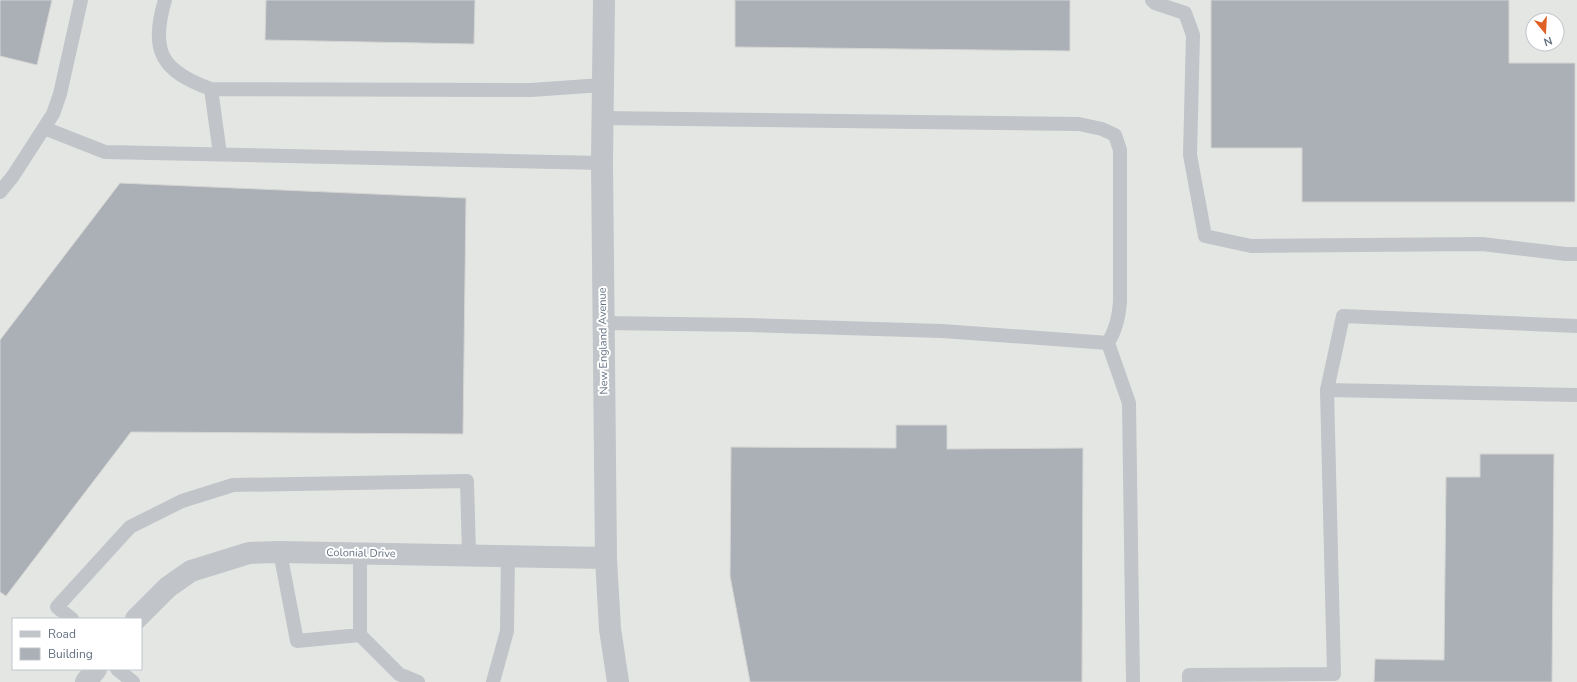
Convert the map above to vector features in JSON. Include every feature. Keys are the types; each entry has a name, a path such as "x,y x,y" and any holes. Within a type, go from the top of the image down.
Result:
{"street":[{"name":"New England Avenue","path":"604,0 602,163 606,558 610,629 618,682"},
{"name":"Colonial Drive","path":"137,618 168,587 191,571 249,553 360,553 606,558"},
{"path":"86,682 95,670"}],"lane":[{"path":"0,192 13,176 53,114 60,94 80,0"},
{"path":"164,0 158,40 162,57 174,71 191,82 211,89 531,90 602,85"},
{"path":"1152,0 1155,3 1185,13 1192,35 1190,155 1205,236 1251,246 1482,244 1577,254"},
{"path":"211,89 220,154"},
{"path":"602,118 1079,124 1102,129 1115,135 1120,150 1120,302 1119,315 1113,334 1108,343 1129,403 1133,682"},
{"path":"44,128 105,152 602,163"},
{"path":"1189,682 1189,675 1334,674 1327,390 1343,316 1577,326"},
{"path":"603,323 749,325 942,331 1108,343"},
{"path":"1327,390 1577,395"},
{"path":"71,618 57,607 130,527 182,501 233,485 467,481 469,555"},
{"path":"280,552 297,641 360,635"},
{"path":"360,553 360,635 398,674 418,682"},
{"path":"493,682 507,631 508,556"},
{"path":"118,670 133,682"}],"shaded area":[{"path":"0,0 1577,0 1577,682 0,682"}],"building":[{"path":"0,0 52,0 37,65 0,56"},
{"path":"266,0 475,0 474,44 265,40"},
{"path":"735,0 1070,0 1070,51 735,47"},
{"path":"1211,0 1509,0 1509,63 1575,63 1575,202 1302,202 1302,148 1211,148"},
{"path":"120,183 466,198 463,434 131,432 6,596 0,592 0,340"},
{"path":"896,425 947,425 947,449 1083,448 1082,682 750,682 730,576 731,447 896,448"},
{"path":"1480,454 1554,454 1552,682 1374,682 1375,659 1444,660 1446,477 1480,477"}]}
